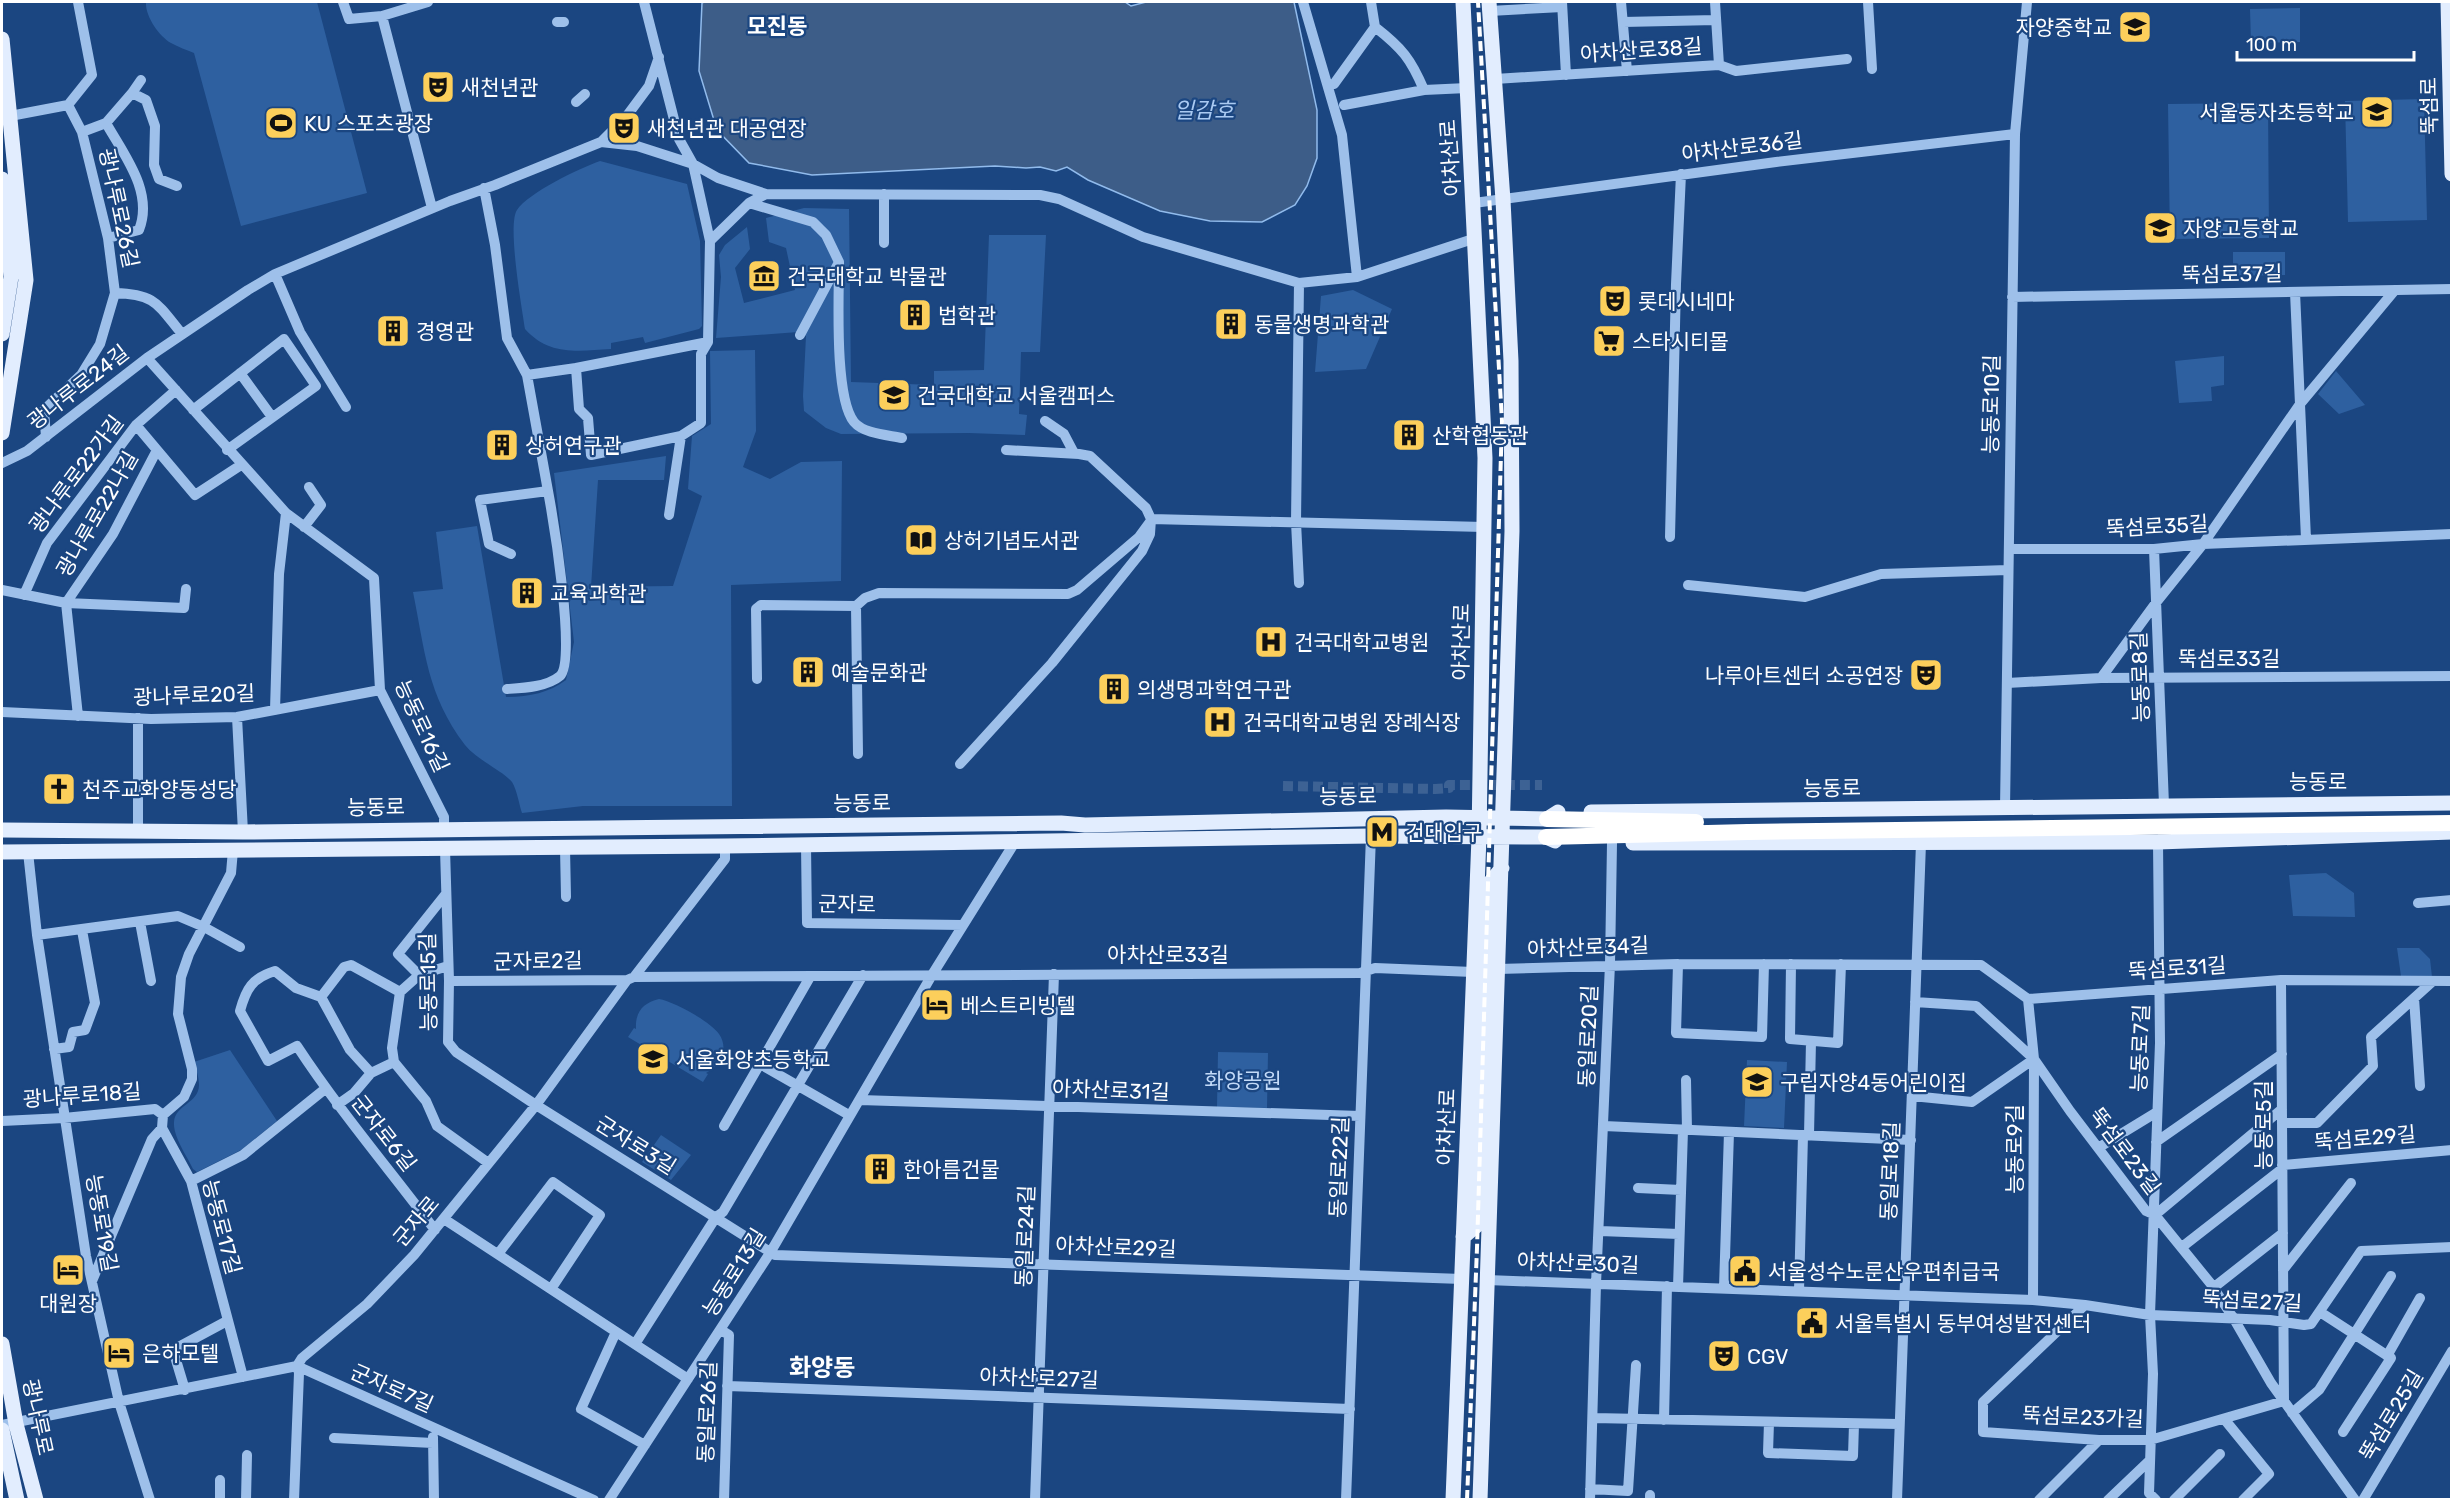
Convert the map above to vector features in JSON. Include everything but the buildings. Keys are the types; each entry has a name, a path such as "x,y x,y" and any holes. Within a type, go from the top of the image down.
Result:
{"highway":[{"path":"1748,828 2451,816"},
{"path":"1547,819 1748,828 2451,823"},
{"name":"능동로","path":"1546,837 1748,828"}],"main road":[{"name":"아차산로","path":"1453,1500 1480,817 1484,527 1484,391 1463,2"},
{"name":"뚝섬로","path":"2448,2 2451,174"},
{"path":"1480,1500 1512,531 1511,361 1490,6"},
{"path":"2,39 26,280 2,433"},
{"path":"2,179 11,276 2,334"},
{"name":"능동로","path":"2,830 243,832 1060,823 1085,825 1480,817 1547,819 1556,812 2451,803"},
{"path":"1060,823 1063,841"},
{"path":"444,829 445,849"},
{"name":"능동로","path":"2,852 566,848 1371,836 1546,837 1559,843 2158,842 2451,832"},
{"path":"1463,1237 1476,1226 1489,884 1478,868"},
{"path":"1489,884 1502,868"},
{"path":"1476,1226 1489,1237"},
{"name":"광나루로","path":"2,1344 6,1426 17,1500"},
{"name":"광나루로","path":"6,1426 36,1500"}],"street":[{"path":"10,116 68,105 92,75 78,2"},
{"path":"343,2 350,19 382,16 428,2"},
{"path":"576,368 579,409 588,418 591,455 681,436 701,423 701,354 708,342 710,241 693,164 679,139 647,2"},
{"path":"1303,2 1342,135 1356,276"},
{"path":"1371,2 1375,27 1399,45 1416,70 1424,90"},
{"path":"1621,2 1627,71"},
{"path":"1715,2 1719,65"},
{"path":"1868,2 1872,69"},
{"name":"능동로10길","path":"2005,808 2015,134 2027,2"},
{"path":"1490,6 1562,4"},
{"name":"아차산로38길","path":"1562,4 1566,75"},
{"path":"382,16 432,208"},
{"path":"1623,22 1716,20"},
{"path":"1334,84 1375,27"},
{"path":"602,142 626,117 649,86 659,57"},
{"name":"아차산로38길","path":"1495,79 1719,65 1736,71 1847,59"},
{"path":"141,80 132,93 146,100 155,126 154,165 159,179 177,186"},
{"path":"1344,105 1424,90 1467,88"},
{"name":"광나루로26길","path":"82,132 106,123 132,93"},
{"path":"576,102 585,94"},
{"name":"광나루로26길","path":"68,105 82,132 108,238 116,293"},
{"path":"106,123 142,190 144,218 139,230 108,238"},
{"name":"아차산로36길","path":"1474,203 1682,174 2015,134"},
{"path":"602,142 637,146 693,164 718,178 766,194 1040,195 1059,199 1143,237 1299,283 1356,276 1476,238"},
{"name":"광나루로24길","path":"2,463 27,451 147,358 275,274 432,208 602,142"},
{"path":"1670,537 1677,251 1682,174"},
{"path":"142,190 159,179"},
{"path":"484,188 495,245 507,338 527,375 548,491 567,631 564,669 560,676 534,686 507,689"},
{"path":"710,241 749,203 766,194"},
{"path":"884,194 884,243"},
{"path":"749,203 813,222 826,235 839,261 841,362 846,400 854,421 862,427 902,438"},
{"path":"884,229 896,230"},
{"path":"800,335 839,261"},
{"path":"275,274 300,332 346,407"},
{"path":"1299,283 1296,522 1299,583"},
{"name":"뚝섬로37길","path":"2012,297 2451,289"},
{"path":"2101,678 2158,600 2204,544 2301,404 2395,290"},
{"path":"2295,292 2306,539"},
{"path":"46,437 44,410 81,375 100,344 116,293 135,294 152,299 182,334"},
{"path":"194,410 284,339 316,386 227,450"},
{"path":"527,375 576,368 708,342"},
{"path":"688,346 701,354"},
{"name":"능동로16길","path":"147,358 285,513 374,578 380,690 444,817 444,829"},
{"path":"240,374 272,417"},
{"name":"광나루로22가길","path":"24,595 47,543 136,425 176,390"},
{"path":"1045,421 1064,434 1074,453"},
{"path":"136,425 157,450"},
{"path":"669,515 681,436"},
{"name":"광나루로22나길","path":"66,603 113,534 157,450 195,495 241,465"},
{"path":"960,764 1052,663 1134,562 1148,540 1151,519 1140,502 1094,459 1074,453 1006,450"},
{"path":"304,526 321,505 309,488"},
{"path":"511,554 489,544 480,500 548,491"},
{"path":"274,710 279,574 285,513"},
{"path":"1151,519 1484,527"},
{"path":"757,679 756,609 761,605 856,606 865,598 879,593 1068,594 1077,590 1139,537 1151,519"},
{"name":"뚝섬로35길","path":"2008,549 2154,549 2204,544 2451,534"},
{"name":"능동로8길","path":"2154,549 2158,600 2164,805"},
{"path":"1688,585 1805,597 1881,574 2008,570"},
{"path":"2,590 66,603 184,608 186,589"},
{"path":"66,603 78,716"},
{"path":"856,606 858,754"},
{"name":"뚝섬로33길","path":"2007,683 2101,678 2451,676"},
{"name":"광나루로20길","path":"2,712 138,718 237,717 380,690"},
{"path":"237,717 243,832"},
{"path":"138,718 138,832"},
{"name":"동일로22길","path":"1346,1500 1371,836"},
{"name":"능동로13길","path":"609,1500 770,1253 932,975 1015,842"},
{"name":"능동로7길","path":"2156,1500 2149,1493 2153,1374 2150,1315 2161,989 2158,842"},
{"name":"동일로20길","path":"1612,843 1610,964 1596,1284 1590,1494 1628,1491 1634,1419"},
{"name":"동일로18길","path":"1897,1500 1921,843"},
{"name":"군자로","path":"806,845 807,923 963,925"},
{"name":"군자로","path":"297,1366 302,1358 367,1304 435,1230 487,1162 536,1105 725,859 725,846"},
{"path":"566,848 566,897"},
{"name":"능동로15길","path":"445,849 449,981 448,1042 456,1052 536,1105"},
{"path":"92,1281 152,1139 162,1128 163,1115 184,1096 192,1079 192,1069 179,1023 177,1004 184,965 231,873 233,850"},
{"name":"능동로19길","path":"28,852 37,935 64,1118 92,1281 119,1402 150,1500"},
{"path":"419,975 398,954 445,895"},
{"path":"2418,903 2451,900"},
{"path":"37,935 178,916 240,947"},
{"path":"140,922 151,981"},
{"path":"54,1048 69,1047 74,1032 85,1030 94,1003 82,930"},
{"name":"아차산로34길","path":"1498,969 1610,964 1917,964"},
{"name":"아차산로34길","path":"1678,964 1676,1033 1762,1037 1764,964"},
{"path":"1791,964 1790,1040 1838,1043 1841,964"},
{"path":"1917,964 1981,965 2028,999"},
{"path":"321,997 344,967 351,965 400,992"},
{"path":"448,966 419,975 400,992 393,1039 394,1062 426,1101 437,1126 487,1162"},
{"name":"아차산로33길","path":"631,979 863,975 1360,973 1375,968 1473,972"},
{"name":"군자로6길","path":"371,1074 350,1050 321,997 296,988 274,971 261,975 245,992 240,1011 268,1061 297,1046 337,1106 435,1230"},
{"name":"동일로24길","path":"1035,1500 1054,974"},
{"path":"635,1344 716,1217 723,1212 863,975"},
{"path":"724,1126 810,977"},
{"name":"군자로2길","path":"449,981 631,979"},
{"name":"뚝섬로31길","path":"2028,999 2281,980 2451,981"},
{"name":"능동로5길","path":"2281,980 2284,1401"},
{"path":"2282,1123 2317,1123 2373,1066 2371,1037 2433,981"},
{"path":"2414,998 2420,1086"},
{"name":"능동로9길","path":"2028,999 2034,1059 2033,1300"},
{"name":"뚝섬로23길","path":"1915,1002 1976,1006 2034,1059 2146,1211 2155,1215 2213,1288 2271,1383 2355,1500"},
{"path":"1799,1291 1811,1041"},
{"path":"2156,1142 2282,1054"},
{"path":"1912,1096 1972,1102 2034,1059"},
{"path":"337,1106 354,1093 371,1074 394,1062"},
{"path":"760,1064 849,1115"},
{"name":"아차산로30길","path":"1664,1420 1673,1286 1679,1234 1686,1080"},
{"name":"군자로6길","path":"191,1181 243,1155 325,1089"},
{"name":"아차산로31길","path":"860,1100 1360,1116"},
{"name":"군자로3길","path":"536,1105 770,1253"},
{"name":"광나루로18길","path":"2,1121 64,1118 155,1109 163,1115"},
{"path":"2155,1215 2282,1109"},
{"name":"능동로7길","path":"2098,1148 2157,1112"},
{"path":"1604,1126 1911,1140"},
{"name":"능동로17길","path":"162,1128 191,1181 243,1377"},
{"path":"1724,1288 1729,1132"},
{"name":"뚝섬로29길","path":"2282,1167 2451,1150"},
{"path":"2182,1247 2282,1167"},
{"path":"498,1254 553,1182 600,1215 551,1289"},
{"path":"2283,1270 2351,1184"},
{"path":"1638,1188 1681,1190"},
{"path":"444,1219 688,1379"},
{"path":"1600,1231 1679,1234"},
{"path":"2213,1288 2283,1233"},
{"name":"뚝섬로27길","path":"1905,1295 2033,1300 2150,1315 2304,1325 2312,1324 2361,1251 2451,1247"},
{"name":"아차산로29길","path":"770,1253 1462,1279"},
{"path":"2292,1413 2319,1390 2391,1276"},
{"name":"아차산로30길","path":"1487,1280 1905,1295"},
{"path":"2387,1356 2420,1298"},
{"name":"뚝섬로23가길","path":"2085,1305 1983,1402 1983,1432 2099,1440 2150,1440 2284,1401"},
{"path":"2320,1311 2391,1358 2343,1432"},
{"path":"185,1389 173,1350 227,1321"},
{"name":"동일로26길","path":"721,1330 729,1335 724,1500"},
{"path":"616,1332 581,1409 645,1445"},
{"name":"뚝섬로25길","path":"2363,1500 2451,1351"},
{"path":"1634,1419 1636,1365"},
{"path":"6,1426 297,1366 299,1373 294,1500"},
{"name":"군자로7길","path":"297,1366 594,1500"},
{"name":"아차산로27길","path":"727,1386 1350,1409"},
{"path":"1593,1418 1899,1424"},
{"path":"2225,1420 2269,1474 2243,1500"},
{"path":"1769,1422 1768,1453 1853,1456 1854,1424"},
{"path":"433,1427 434,1500"},
{"path":"334,1438 433,1443"},
{"path":"2039,1500 2099,1440"},
{"path":"2174,1500 2220,1454"},
{"path":"246,1500 247,1455"},
{"path":"2108,1500 2150,1460"},
{"path":"220,1480 220,1500"}],"green space":[{"name":"KU 스포츠광장","path":"146,2 317,2 367,193 241,226 194,53 171,43 162,36 150,19"},
{"path":"2300,8 2300,42 2251,43 2250,9"},
{"path":"2424,99 2427,220 2348,222 2345,101"},
{"path":"2268,103 2269,238 2170,239 2168,104"},
{"path":"600,161 687,184 700,241 702,326 699,329 645,343 643,337 611,343 611,349 576,351 544,344 525,329 514,249 514,219 517,210 543,189"},
{"path":"804,208 849,209 851,382 934,385 934,371 984,370 989,235 1046,235 1040,352 1021,352 1019,414 1027,415 1025,435 841,434 826,428 804,411 806,336 798,332 716,338 721,277 719,255 725,245 747,227 750,249 735,268 744,303 795,290 786,248 769,242 766,218"},
{"path":"2233,252 2285,252 2285,275 2233,276"},
{"path":"1353,290 1392,309 1366,369 1315,372 1321,296"},
{"path":"755,350 756,431 743,467 770,479 801,462 842,461 841,581 731,585 732,806 583,806 522,813 512,782 470,750 452,726 429,672 413,592 443,589 436,532 477,526 506,697 538,693 553,688 566,680 574,642 554,473 666,456 664,480 598,480 591,587 673,586 702,496 688,489 692,436 711,424 710,351"},
{"path":"2224,356 2224,385 2211,387 2212,401 2179,403 2175,361"},
{"path":"2336,371 2365,405 2339,414 2318,394"},
{"path":"2326,873 2354,893 2355,917 2293,916 2289,875"},
{"path":"2397,948 2419,948 2430,959 2432,977 2401,976"},
{"path":"659,999 700,1018 715,1029 722,1039 722,1056 716,1066 706,1073 708,1074 703,1082 628,1037 634,1028 636,1029 641,1009"},
{"path":"230,1050 277,1121 241,1150 197,1172 193,1169 178,1140 174,1128 175,1116 198,1091 199,1085 194,1062"},
{"name":"화양공원","path":"1218,1052 1268,1053 1267,1108 1217,1107"},
{"path":"1747,1060 1787,1062 1784,1128 1744,1126"},
{"path":"661,1135 691,1155 671,1180 642,1162"}],"water":[{"name":"일감호","path":"1125,2 1131,6 1146,2 1294,2 1317,110 1317,158 1307,186 1295,205 1262,222 1210,221 1160,211 1088,180 1067,167 1056,171 1040,167 995,166 812,175 749,163 717,130 699,71 702,3"}],"tunnel":[{"path":"1283,786 1435,789 1449,788 1449,785 1542,785"}],"railway":[{"path":"1467,1500 1477,1248 1502,421 1478,2"},
{"path":"1697,831 2452,822"}],"place":[{"name":"자양중학교","path":"2135,27"},
{"name":"새천년관","path":"438,87"},
{"name":"서울동자초등학교","path":"2377,112"},
{"name":"KU 스포츠광장","path":"281,123"},
{"name":"새천년관 대공연장","path":"624,128"},
{"name":"자양고등학교","path":"2160,228"},
{"name":"건국대학교 박물관","path":"764,276"},
{"name":"롯데시네마","path":"1615,301"},
{"name":"법학관","path":"915,315"},
{"name":"동물생명과학관","path":"1231,324"},
{"name":"경영관","path":"393,331"},
{"name":"스타시티몰","path":"1609,341"},
{"name":"건국대학교 서울캠퍼스","path":"894,395"},
{"name":"산학협동관","path":"1409,435"},
{"name":"상허연구관","path":"502,445"},
{"name":"상허기념도서관","path":"921,540"},
{"name":"교육과학관","path":"527,593"},
{"name":"건국대학교병원","path":"1271,642"},
{"name":"예술문화관","path":"808,672"},
{"name":"나루아트센터 소공연장","path":"1926,675"},
{"name":"의생명과학연구관","path":"1114,689"},
{"name":"건국대학교병원 장례식장","path":"1220,722"},
{"name":"천주교화양동성당","path":"59,789"},
{"name":"건대입구","path":"1382,832"},
{"name":"베스트리빙텔","path":"937,1005"},
{"name":"서울화양초등학교","path":"653,1059"},
{"name":"구립자양4동어린이집","path":"1757,1082"},
{"name":"한아름건물","path":"880,1169"},
{"name":"대원장","path":"68,1270"},
{"name":"서울성수노룬산우편취급국","path":"1745,1271"},
{"name":"서울특별시 동부여성발전센터","path":"1812,1323"},
{"name":"은하모텔","path":"119,1353"},
{"name":"CGV","path":"1724,1356"}],"district":[{"name":"모진동","path":"777,26"},
{"name":"화양동","path":"822,1368"}]}
